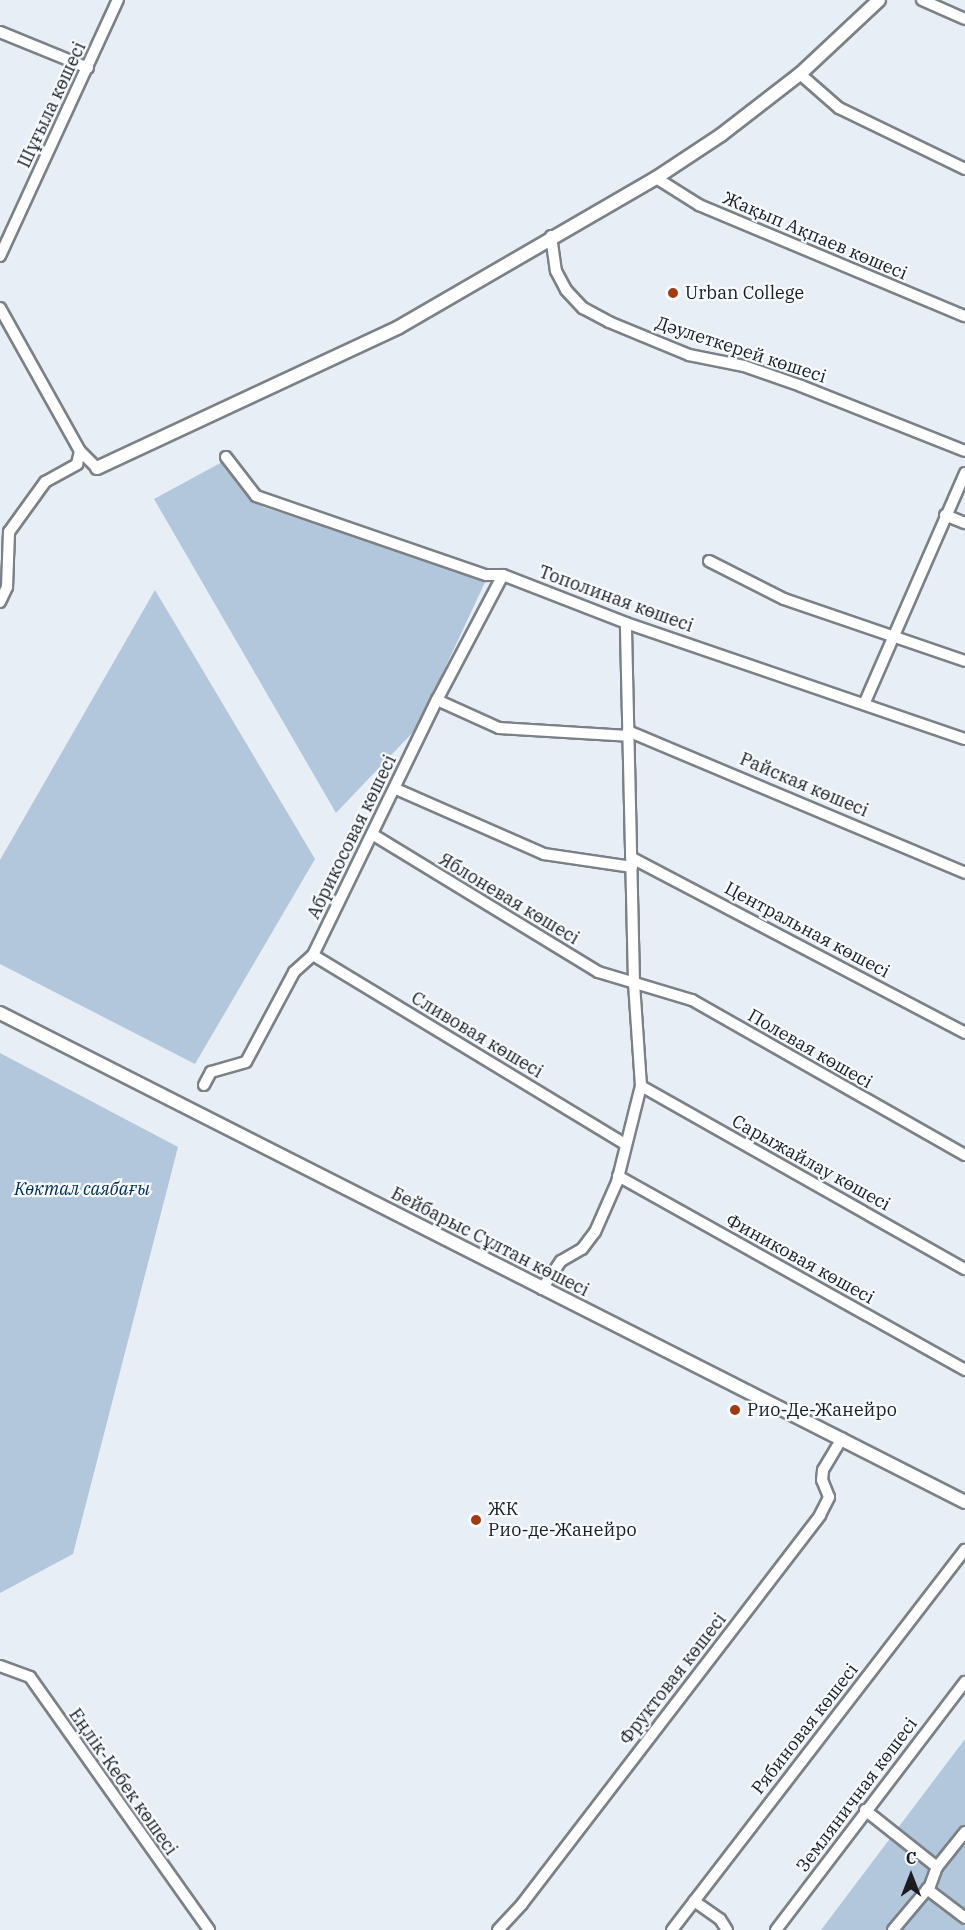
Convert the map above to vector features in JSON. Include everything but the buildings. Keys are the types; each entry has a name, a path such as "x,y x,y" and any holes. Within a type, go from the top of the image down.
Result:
{"street":[{"name":"Шұғыла көшесі","path":"0,256 118,0"},
{"path":"0,308 80,451 97,468 399,327 551,236 656,178 721,135 800,74 879,0"},
{"path":"922,0 965,19"},
{"path":"0,32 88,68"},
{"path":"800,74 848,113 965,169"},
{"name":"Жақып Ақпаев көшесі","path":"656,178 699,205 965,316"},
{"name":"Дәулеткерей көшесі","path":"551,236 556,271 566,290 584,308 609,322 689,355 744,366 801,386 965,451"},
{"path":"0,602 7,587 6,540 45,482 77,464 80,451"},
{"name":"Тополиная көшесі","path":"226,457 256,496 475,571 503,574 626,623 865,702 965,739"},
{"path":"865,702 965,473"},
{"path":"945,515 965,524"},
{"path":"709,561 784,599 891,638 965,661"},
{"name":"Абрикосовая көшесі","path":"204,1085 211,1071 246,1062 294,972 313,955 396,789 437,700 503,574"},
{"path":"542,1289 561,1261 582,1249 595,1232 618,1176 641,1086 634,982 626,623"},
{"name":"Райская көшесі","path":"437,700 499,728 628,734 965,873"},
{"name":"Центральная көшесі","path":"396,789 544,854 632,863 965,1033"},
{"name":"Яблоневая көшесі","path":"372,834 598,972 634,982"},
{"name":"Сливовая көшесі","path":"313,955 625,1144"},
{"name":"Полевая көшесі","path":"634,982 692,1000 965,1155"},
{"name":"Бейбарыс Сұлтан көшесі","path":"0,1013 965,1502"},
{"name":"Сарыжайлау көшесі","path":"641,1086 965,1269"},
{"name":"Финиковая көшесі","path":"618,1176 965,1370"},
{"name":"Фруктовая көшесі","path":"498,1930 522,1904 820,1515 829,1497 822,1480 823,1470 842,1438"},
{"name":"Рябиновая көшесі","path":"672,1930 965,1550"},
{"name":"Еңлік-Кебек көшесі","path":"0,1666 30,1677 209,1930"},
{"name":"Земляничная көшесі","path":"776,1930 865,1810 965,1682"},
{"path":"865,1810 937,1868"},
{"path":"893,1930 927,1889 937,1868 965,1832"},
{"path":"927,1889 965,1918"},
{"path":"694,1901 720,1919 727,1930"}],"green space":[{"path":"224,461 263,507 487,578 417,728 336,813 154,499"},
{"path":"155,590 315,859 195,1064 0,964 0,860"},
{"name":"Көктал саябағы","path":"0,1053 178,1147 73,1554 0,1593"},
{"path":"965,1739 965,1930 821,1930"}],"place":[{"name":"Urban College","path":"673,293"},
{"name":"Рио-Де-Жанейро","path":"735,1410"},
{"name":"ЖК Рио-де-Жанейро","path":"476,1520"}]}
